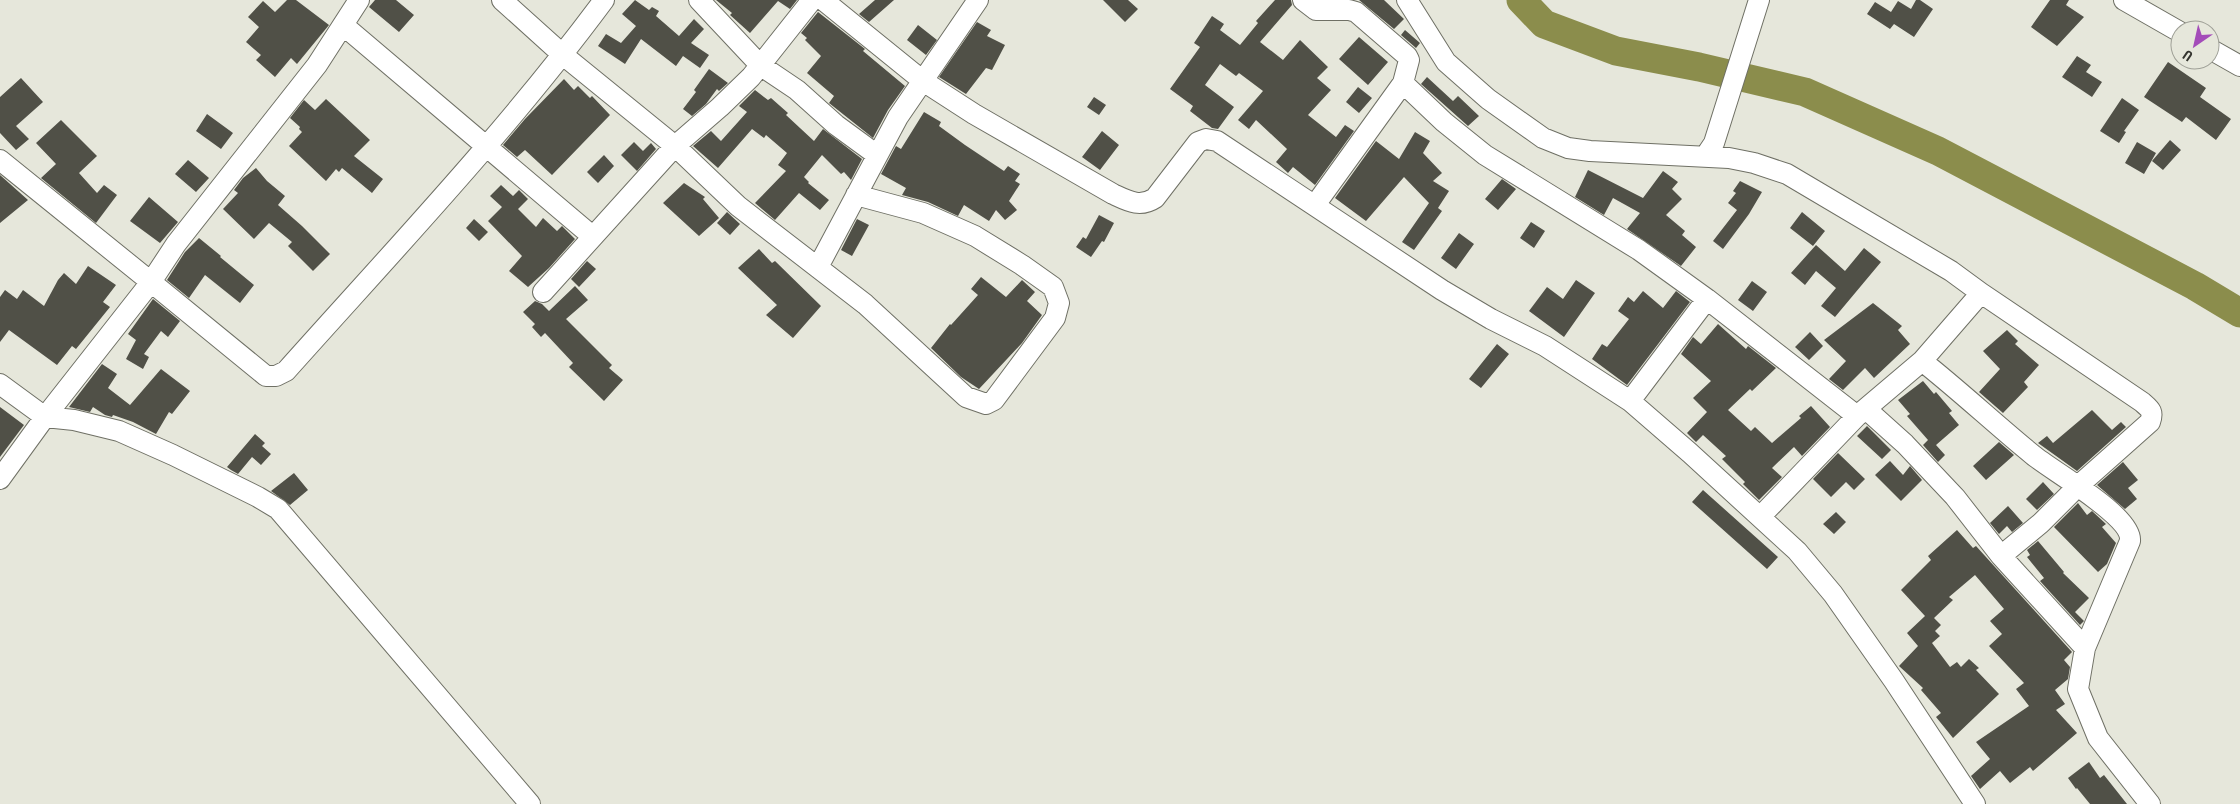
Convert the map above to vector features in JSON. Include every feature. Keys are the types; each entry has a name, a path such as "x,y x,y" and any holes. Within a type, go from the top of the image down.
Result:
{"street":[{"path":"0,479 45,417 152,282 176,244 317,66 359,0"},
{"path":"502,0 563,56 675,146 738,206 866,304 966,397 986,404 994,400 1055,318 1059,303 1053,287 975,236 923,213 856,194"},
{"path":"0,160 266,376 276,376 286,371 486,145 563,56 604,0"},
{"path":"699,0 760,65 797,90 836,125 877,154"},
{"path":"543,292 675,146 720,107 760,65 812,0"},
{"path":"823,0 923,81 974,114 1132,203 1148,203 1155,198 1198,142 1206,140 1217,141 1442,290 1491,319 1545,346 1630,401 1796,551 1833,594 1894,681 1975,804"},
{"path":"818,268 898,117 978,0"},
{"path":"1303,0 1316,10 1349,10 1358,14 1409,58 1403,83 1315,205"},
{"path":"1407,0 1453,70 1488,99 1543,138 1568,148 1590,151 1710,149 1787,174 1951,271 2151,410 2150,422 2078,486 2041,523 2001,556"},
{"path":"2124,0 2170,26"},
{"path":"1710,149 1757,4"},
{"path":"343,25 592,236"},
{"path":"2220,55 2240,66"},
{"path":"1403,83 1444,122 1485,155 1639,250 1905,444 1955,497 2001,556 2085,648"},
{"path":"1760,517 1861,413 1922,361 1981,293"},
{"path":"1630,401 1707,299"},
{"path":"1922,361 2034,456 2091,494 2129,531 2131,538 2085,648 2078,689 2098,738 2144,800 2150,804"},
{"path":"0,384 45,417 74,420 119,431 181,459 258,497 278,509 530,804"}],"building":[{"path":"287,0 296,0 329,25 297,64 291,58 275,77 256,60 261,55 246,42 259,27 248,17 263,1 275,12"},
{"path":"375,0 396,0 414,15 399,32 369,7"},
{"path":"635,0 649,10 652,7 659,11 656,16 679,36 694,19 704,29 691,43 709,55 700,68 683,56 676,66 641,39 625,64 598,46 606,34 621,43 636,26 622,14"},
{"path":"716,0 797,0 790,9 778,1 750,33 730,15 732,13"},
{"path":"875,0 894,0 869,22 859,14"},
{"path":"1103,0 1128,0 1138,9 1125,22"},
{"path":"1275,0 1291,0 1292,5 1260,42 1283,60 1300,40 1328,67 1317,78 1331,90 1308,115 1336,137 1345,125 1354,131 1315,185 1293,167 1288,173 1276,162 1287,149 1256,120 1249,129 1238,120 1263,91 1239,73 1236,76 1220,64 1205,85 1234,107 1218,129 1212,128 1190,111 1193,106 1170,89 1200,47 1194,43 1212,16 1224,24 1220,30 1240,45 1258,23 1256,21"},
{"path":"1359,0 1384,0 1404,19 1394,29"},
{"path":"1916,0 1920,0 1933,9 1914,37 1894,24 1890,29 1867,14 1875,2 1891,12 1898,1 1911,9"},
{"path":"2050,0 2069,0 2066,5 2084,17 2057,46 2031,27"},
{"path":"818,12 865,49 863,51 905,86 888,110 873,138 829,103 834,96 807,73 821,56 805,40 807,38 801,33"},
{"path":"977,22 991,30 987,36 1005,45 992,70 986,68 966,94 939,77"},
{"path":"918,25 937,40 926,55 907,40"},
{"path":"1405,30 1420,43 1416,48 1401,35"},
{"path":"1359,37 1388,62 1368,85 1339,59"},
{"path":"2077,56 2091,65 2086,72 2102,82 2092,97 2062,77"},
{"path":"2168,62 2170,63 2170,70 2180,70 2206,88 2200,97 2231,119 2216,140 2186,117 2182,122 2144,97"},
{"path":"709,69 728,83 719,91 717,89 706,104 692,116 683,109 696,92 694,90"},
{"path":"1427,77 1453,101 1458,96 1479,116 1468,126 1421,84"},
{"path":"21,78 43,102 16,126 29,139 16,150 0,133 0,97"},
{"path":"564,79 574,90 578,86 590,98 592,96 610,115 552,175 525,150 517,157 503,145"},
{"path":"1358,87 1372,98 1359,113 1346,102"},
{"path":"755,90 768,100 771,98 814,141 823,129 862,159 851,180 844,172 841,174 822,155 804,177 808,183 829,200 820,210 799,193 775,220 755,203 786,171 778,165 787,153 766,135 764,138 752,129 718,168 693,146 711,131 721,141 747,112 739,106"},
{"path":"1094,97 1106,105 1099,115 1087,107"},
{"path":"2122,98 2139,110 2124,131 2126,132 2119,143 2100,131"},
{"path":"326,99 370,140 354,156 383,179 372,193 342,168 339,172 336,169 326,181 289,146 302,132 299,129 300,127 290,118 304,100 315,110"},
{"path":"924,112 941,122 939,126 1004,171 1008,166 1020,174 1015,181 1020,184 1009,201 1017,210 1005,220 996,210 989,221 964,205 958,216 928,202 902,195 906,188 881,174 896,146 901,149"},
{"path":"207,114 233,133 221,149 196,131"},
{"path":"61,120 97,156 79,173 97,193 104,185 117,195 96,223 41,178 56,164 36,143"},
{"path":"1102,131 1119,145 1100,170 1082,157"},
{"path":"1415,132 1430,141 1423,153 1442,173 1433,181 1449,191 1438,208 1442,211 1414,250 1402,242 1429,203 1404,177 1366,221 1335,198 1376,141 1399,159"},
{"path":"2170,140 2181,150 2163,170 2152,161"},
{"path":"634,142 643,151 651,143 656,149 637,171 621,155"},
{"path":"2137,142 2156,153 2144,174 2125,163"},
{"path":"604,155 614,166 598,183 587,172"},
{"path":"188,160 209,178 196,192 175,174"},
{"path":"256,168 267,181 285,196 278,205 330,254 313,271 288,246 292,242 269,223 254,239 223,209 238,193 234,190 243,178"},
{"path":"1588,170 1643,198 1663,171 1678,182 1672,189 1682,199 1666,215 1685,231 1682,235 1696,247 1681,266 1627,229 1640,213 1613,198 1604,215 1575,197"},
{"path":"0,175 28,200 0,223"},
{"path":"1502,179 1516,189 1498,210 1485,199"},
{"path":"1740,181 1762,192 1749,214 1723,249 1713,241 1737,210 1728,203 1736,193 1733,191"},
{"path":"684,183 705,197 703,199 719,218 699,236 663,203"},
{"path":"501,185 513,196 519,190 528,199 518,209 536,227 543,218 557,231 562,226 575,239 549,268 528,287 509,271 522,256 488,221 502,207 490,196"},
{"path":"149,197 178,222 160,243 130,221"},
{"path":"727,212 740,224 730,235 717,223"},
{"path":"1802,212 1825,231 1813,246 1790,228"},
{"path":"1099,215 1114,223 1104,242 1102,241 1091,257 1076,247 1083,237 1086,239"},
{"path":"474,219 488,232 479,241 466,228"},
{"path":"857,219 869,225 852,256 841,250"},
{"path":"1531,222 1545,231 1534,248 1520,238"},
{"path":"1459,233 1474,244 1456,269 1441,258"},
{"path":"199,238 254,285 240,303 205,275 189,298 167,280 185,252"},
{"path":"1816,245 1845,271 1864,248 1881,262 1835,317 1821,306 1836,288 1816,271 1805,285 1791,273"},
{"path":"759,249 772,263 775,261 821,306 793,338 766,315 777,305 738,268"},
{"path":"587,261 596,269 579,287 571,279"},
{"path":"88,266 116,285 103,302 110,307 76,349 72,346 57,365 9,330 0,342 0,297 5,290 17,299 23,290 44,306 58,280 64,273 76,284"},
{"path":"981,277 1006,297 1022,280 1035,292 1027,301 1042,315 1022,343 979,389 961,377 931,348 950,324 978,295 971,289"},
{"path":"1576,280 1595,293 1564,337 1529,311 1547,287 1563,299"},
{"path":"1752,281 1767,292 1753,311 1738,300"},
{"path":"575,286 588,300 566,319 612,365 609,368 623,380 604,401 569,367 573,363 545,333 541,337 532,327 535,324 523,312 535,301 542,304 549,311"},
{"path":"1643,291 1663,308 1676,291 1690,302 1627,385 1592,359 1602,344 1607,347 1629,319 1618,311 1628,297 1634,302"},
{"path":"153,299 180,321 168,337 161,331 144,354 149,357 143,369 126,359 136,340 128,334"},
{"path":"1873,303 1902,326 1898,330 1910,344 1874,378 1865,368 1843,390 1829,379 1846,361 1824,340"},
{"path":"1718,324 1746,349 1748,346 1776,368 1752,391 1750,389 1728,410 1751,431 1755,427 1772,443 1801,418 1799,416 1811,406 1830,427 1802,456 1794,447 1772,468 1782,477 1759,500 1743,484 1745,482 1722,459 1726,456 1703,435 1696,442 1687,433 1707,412 1693,398 1711,381 1681,354 1693,337 1701,344"},
{"path":"2007,330 2018,341 2015,344 2039,365 2024,382 2028,387 2003,413 1979,392 2000,369 1983,351"},
{"path":"1810,332 1823,346 1809,360 1795,347"},
{"path":"1497,344 1509,354 1481,388 1469,379"},
{"path":"102,364 117,374 108,388 130,405 161,369 190,391 172,414 169,412 156,434 133,422 113,415 112,417 105,415 93,407 90,412 69,407"},
{"path":"1923,381 1934,394 1936,392 1952,411 1949,413 1959,425 1936,445 1945,455 1938,462 1923,445 1928,440 1907,416 1910,414 1898,400"},
{"path":"0,407 24,425 0,457"},
{"path":"2092,410 2112,430 2121,422 2126,427 2077,471 2038,443 2047,436 2053,443"},
{"path":"1867,426 1891,450 1882,459 1857,436"},
{"path":"255,434 265,443 262,446 271,454 261,465 252,457 238,474 227,467"},
{"path":"1999,442 2014,455 1986,480 1973,466"},
{"path":"1838,453 1865,479 1854,490 1846,482 1831,497 1813,479"},
{"path":"1890,461 1903,475 1910,466 1922,480 1901,501 1875,475"},
{"path":"2123,462 2138,480 2128,488 2137,499 2125,509 2097,485"},
{"path":"294,473 308,490 290,505 271,491"},
{"path":"2043,482 2054,494 2037,510 2026,499"},
{"path":"1703,490 1778,557 1767,569 1692,502"},
{"path":"2078,503 2087,515 2092,511 2106,524 2102,527 2116,543 2107,564 2098,572 2054,527"},
{"path":"2008,506 2023,523 2012,532 2007,526 1999,534 1990,523"},
{"path":"1836,512 1846,522 1834,534 1823,524"},
{"path":"1957,530 1973,548 1976,546 2072,652 2064,660 2070,667 2068,679 2055,690 2065,704 2056,710 2077,733 2033,771 2030,767 2010,783 2000,771 1980,789 1971,776 1990,759 1976,742 2029,706 2016,689 2024,683 1989,646 2002,634 1990,621 2004,609 1975,575 1949,597 1953,600 1934,618 1941,625 1935,631 1940,636 1932,643 1950,667 1957,662 1961,667 1969,659 1979,668 1976,670 1999,694 1953,738 1936,717 1941,713 1921,690 1923,688 1899,666 1918,646 1907,633 1925,616 1901,590 1931,560 1928,556"},
{"path":"2038,541 2063,573 2089,598 2075,612 2084,621 2080,625 2040,581 2044,578 2027,557 2030,555 2027,550"},
{"path":"2089,762 2100,778 2104,775 2127,804 2090,804 2076,789 2068,778"}],"waterway":[{"path":"1521,0 1544,24 1616,51 1699,67 1805,92 1938,151 2195,286 2240,313"}]}
